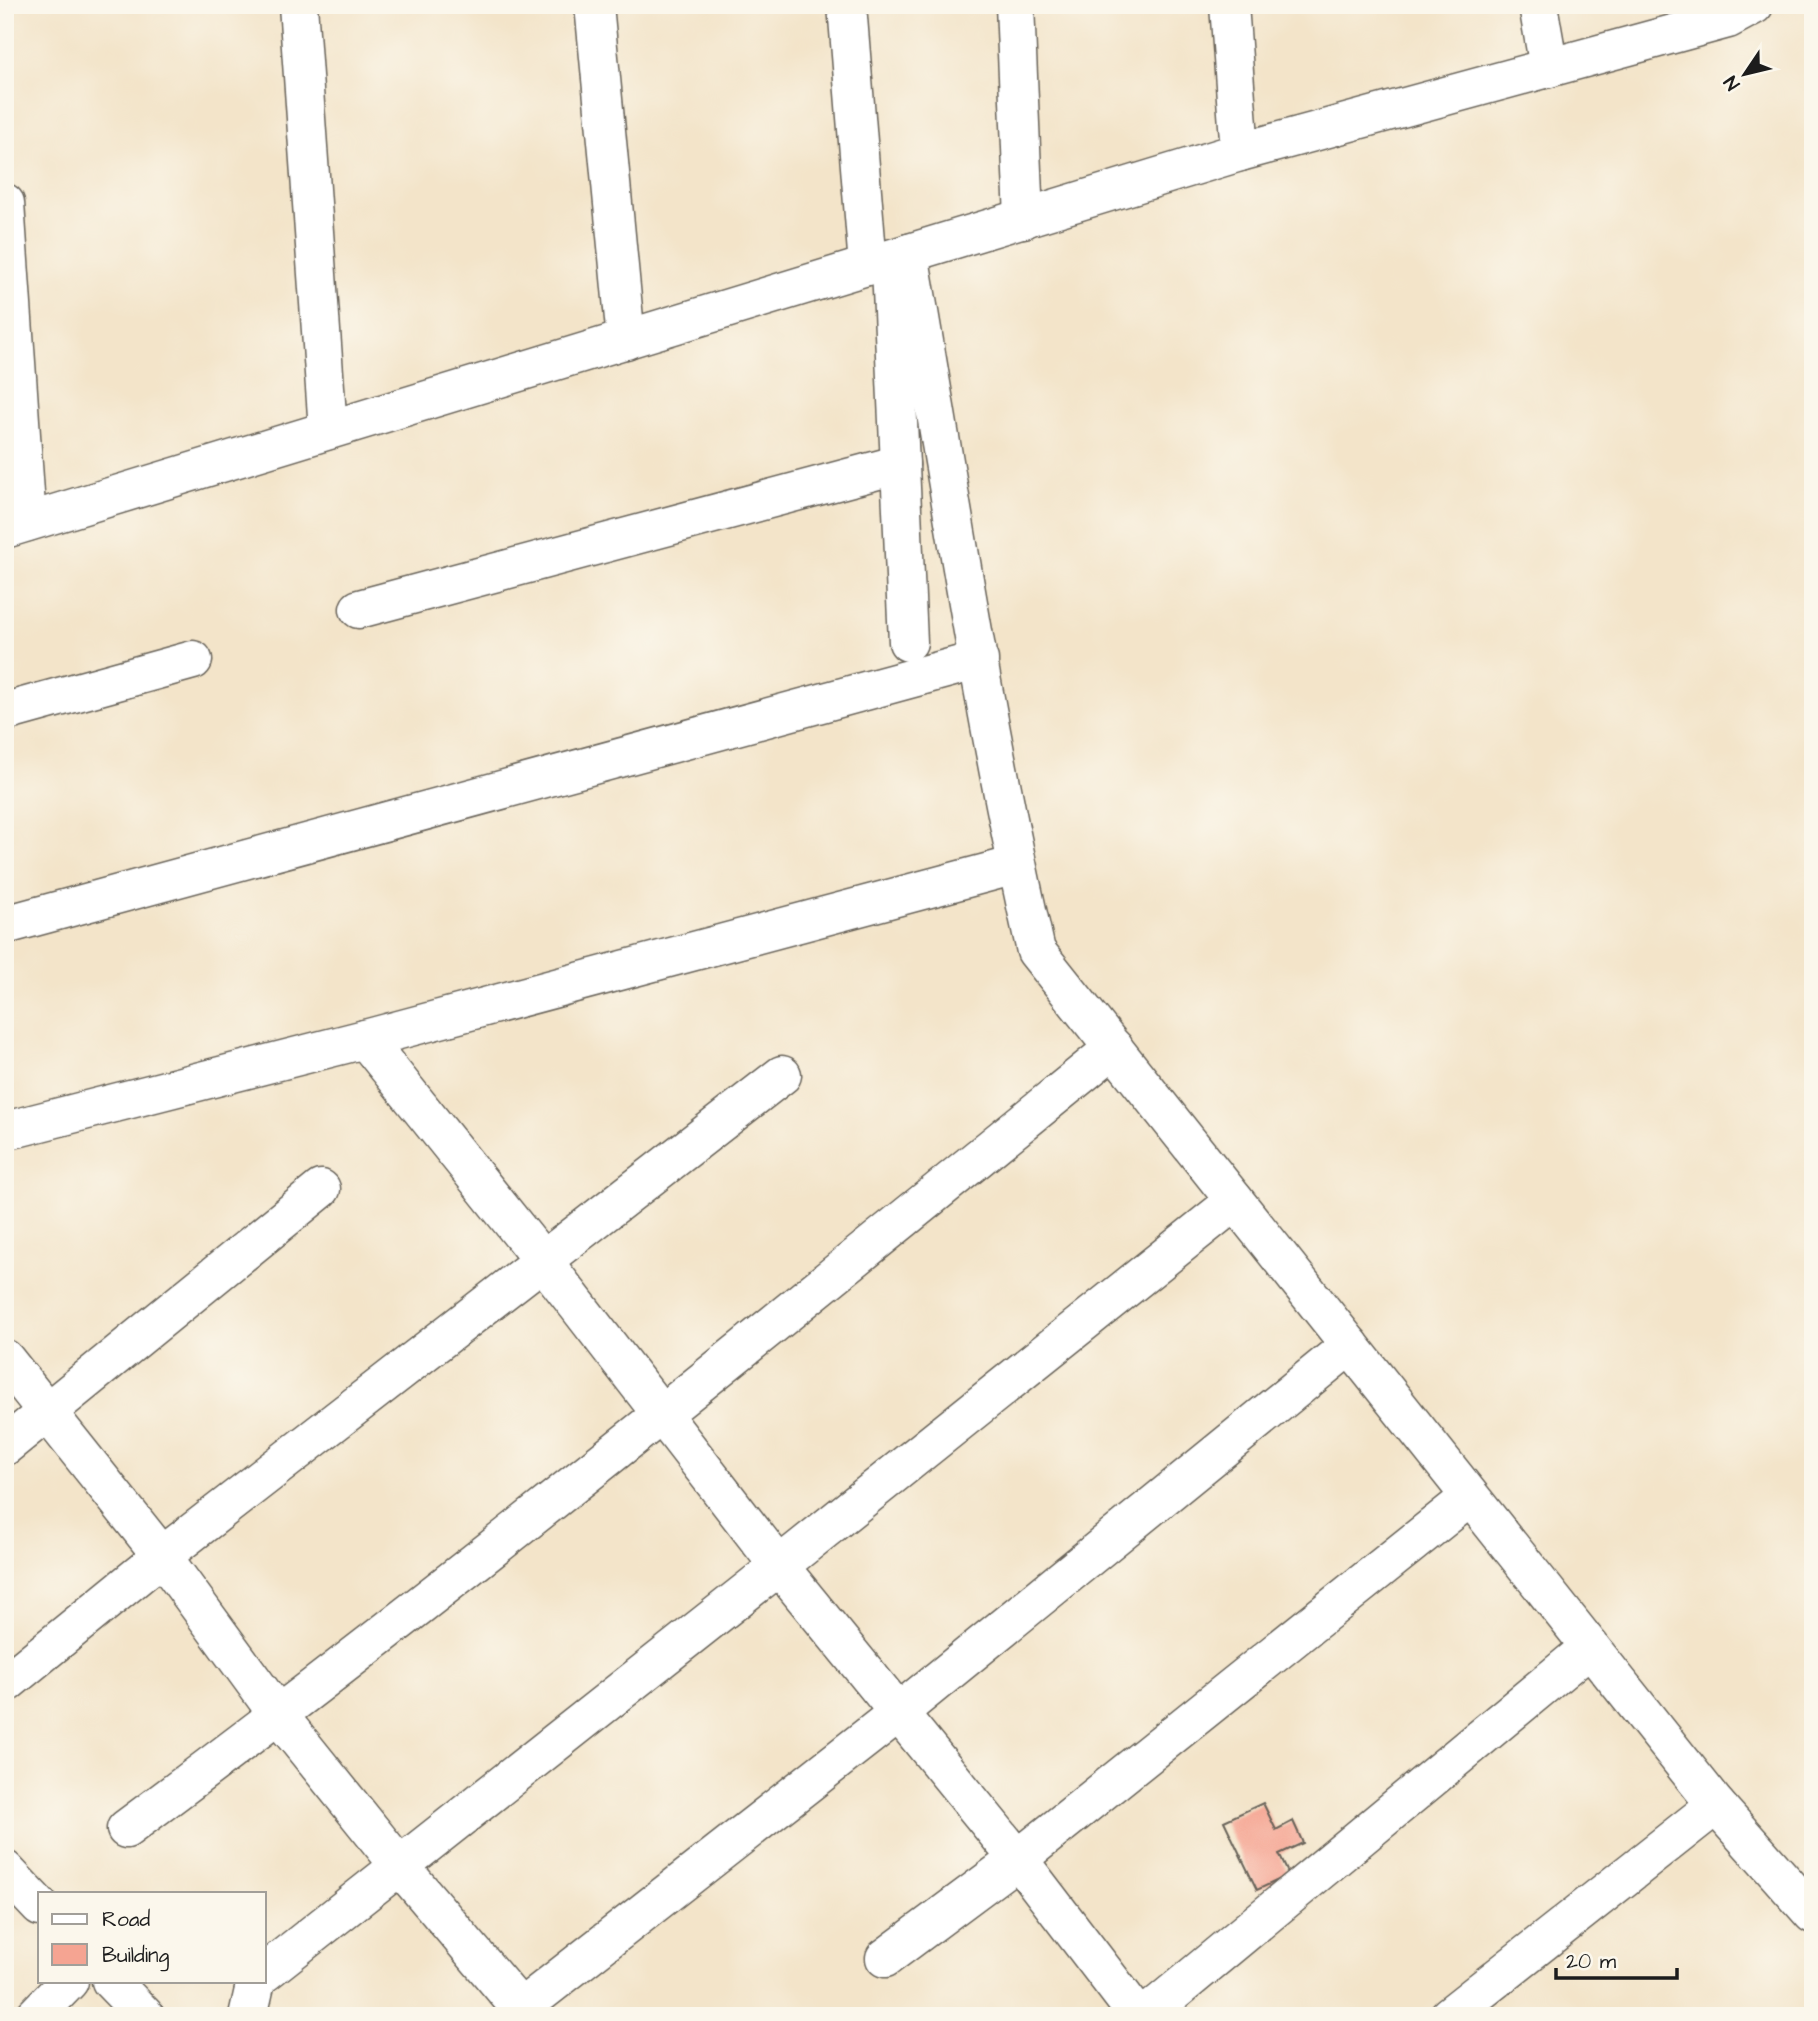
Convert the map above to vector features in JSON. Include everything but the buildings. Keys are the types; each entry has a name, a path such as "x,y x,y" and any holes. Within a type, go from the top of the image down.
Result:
{"street":[{"path":"298,5 328,430"},
{"path":"594,5 626,340"},
{"path":"847,5 890,259 979,660 1016,865 1036,951 1716,1805 1813,1914"},
{"path":"1015,5 1024,219"},
{"path":"1229,5 1240,152"},
{"path":"1538,5 1549,68"},
{"path":"5,204 16,526 1240,152 1728,19 1754,5"},
{"path":"890,259 908,642"},
{"path":"359,609 900,464"},
{"path":"5,712 193,660"},
{"path":"5,925 979,660"},
{"path":"5,1131 365,1039 1016,865"},
{"path":"365,1039 543,1261 779,1566 1018,1860 1138,2016"},
{"path":"127,1829 279,1716 663,1415 1114,1048"},
{"path":"5,1684 162,1556 782,1075"},
{"path":"5,1447 321,1189"},
{"path":"266,1971 1235,1201"},
{"path":"5,1359 162,1556 279,1716 399,1865 524,2012 898,1713 1350,1345"},
{"path":"885,1958 1018,1860 1470,1497"},
{"path":"1145,2016 1590,1647"},
{"path":"1449,2016 1716,1805"},
{"path":"5,1870 38,1905"},
{"path":"35,2016 68,1982"},
{"path":"112,1982 145,2016"},
{"path":"248,2016 256,1982"}]}
